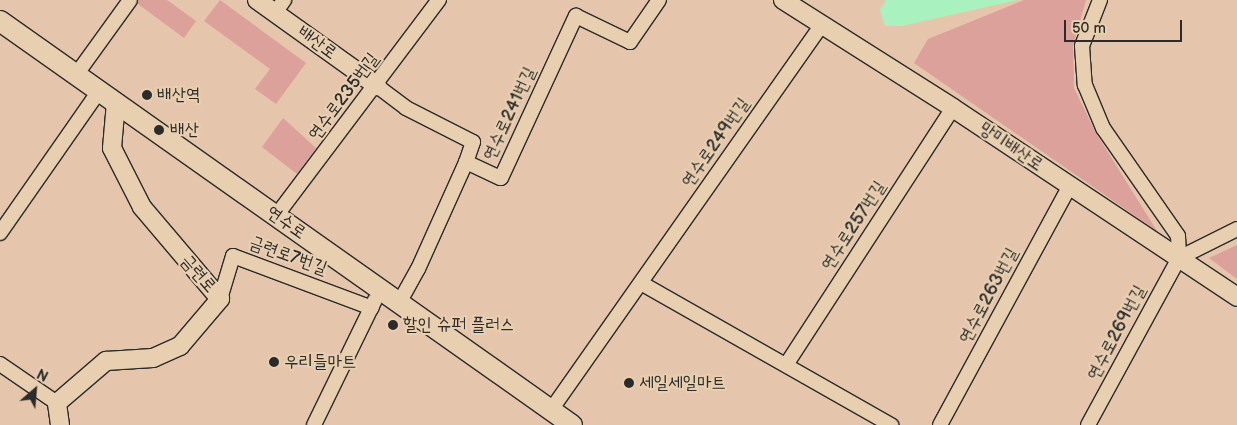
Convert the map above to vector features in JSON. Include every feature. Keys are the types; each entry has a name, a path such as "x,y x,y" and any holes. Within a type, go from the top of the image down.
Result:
{"main road":[{"name":"연수로","path":"0,21 572,425"}],"street":[{"path":"76,75 130,0"},
{"name":"배산로","path":"257,0 279,6 377,86"},
{"name":"연수로235번길","path":"276,216 377,86 439,0"},
{"name":"연수로241번길","path":"399,303 418,269 466,162 501,178 576,16 630,42 658,0"},
{"name":"망미배산로","path":"783,0 953,108 1237,297"},
{"path":"1100,0 1082,46 1085,85 1103,128 1178,236 1179,258 1237,229"},
{"name":"연수로249번길","path":"551,410 822,25"},
{"path":"377,86 406,108 473,142 466,162"},
{"path":"0,233 99,91"},
{"name":"금련로","path":"57,403 106,361 153,358 180,346 220,299 142,207 112,148 116,102"},
{"name":"연수로257번길","path":"786,365 953,108"},
{"name":"연수로263번길","path":"940,425 1070,186"},
{"name":"금련로7번길","path":"220,299 233,256 372,308"},
{"name":"연수로269번길","path":"1088,425 1179,258"},
{"path":"641,283 891,425"},
{"path":"314,425 380,290"},
{"path":"0,364 57,403 60,425"}],"green space":[{"path":"886,0 1018,0 902,26 885,26 880,10"}],"building":[{"path":"139,0 167,0 196,21 184,38 138,4"},
{"path":"220,0 306,63 276,104 255,89 270,69 204,21"},
{"path":"1024,0 1086,0 1073,46 1074,88 1096,133 1157,231 914,63 928,39"},
{"path":"283,118 316,148 297,174 262,147"},
{"path":"1237,245 1237,279 1209,258"}],"place":[{"name":"배산역","path":"147,95"},
{"name":"배산","path":"159,130"},
{"name":"할인 슈퍼 플러스","path":"393,325"},
{"name":"우리들마트","path":"274,362"},
{"name":"세일세일마트","path":"629,383"}]}
